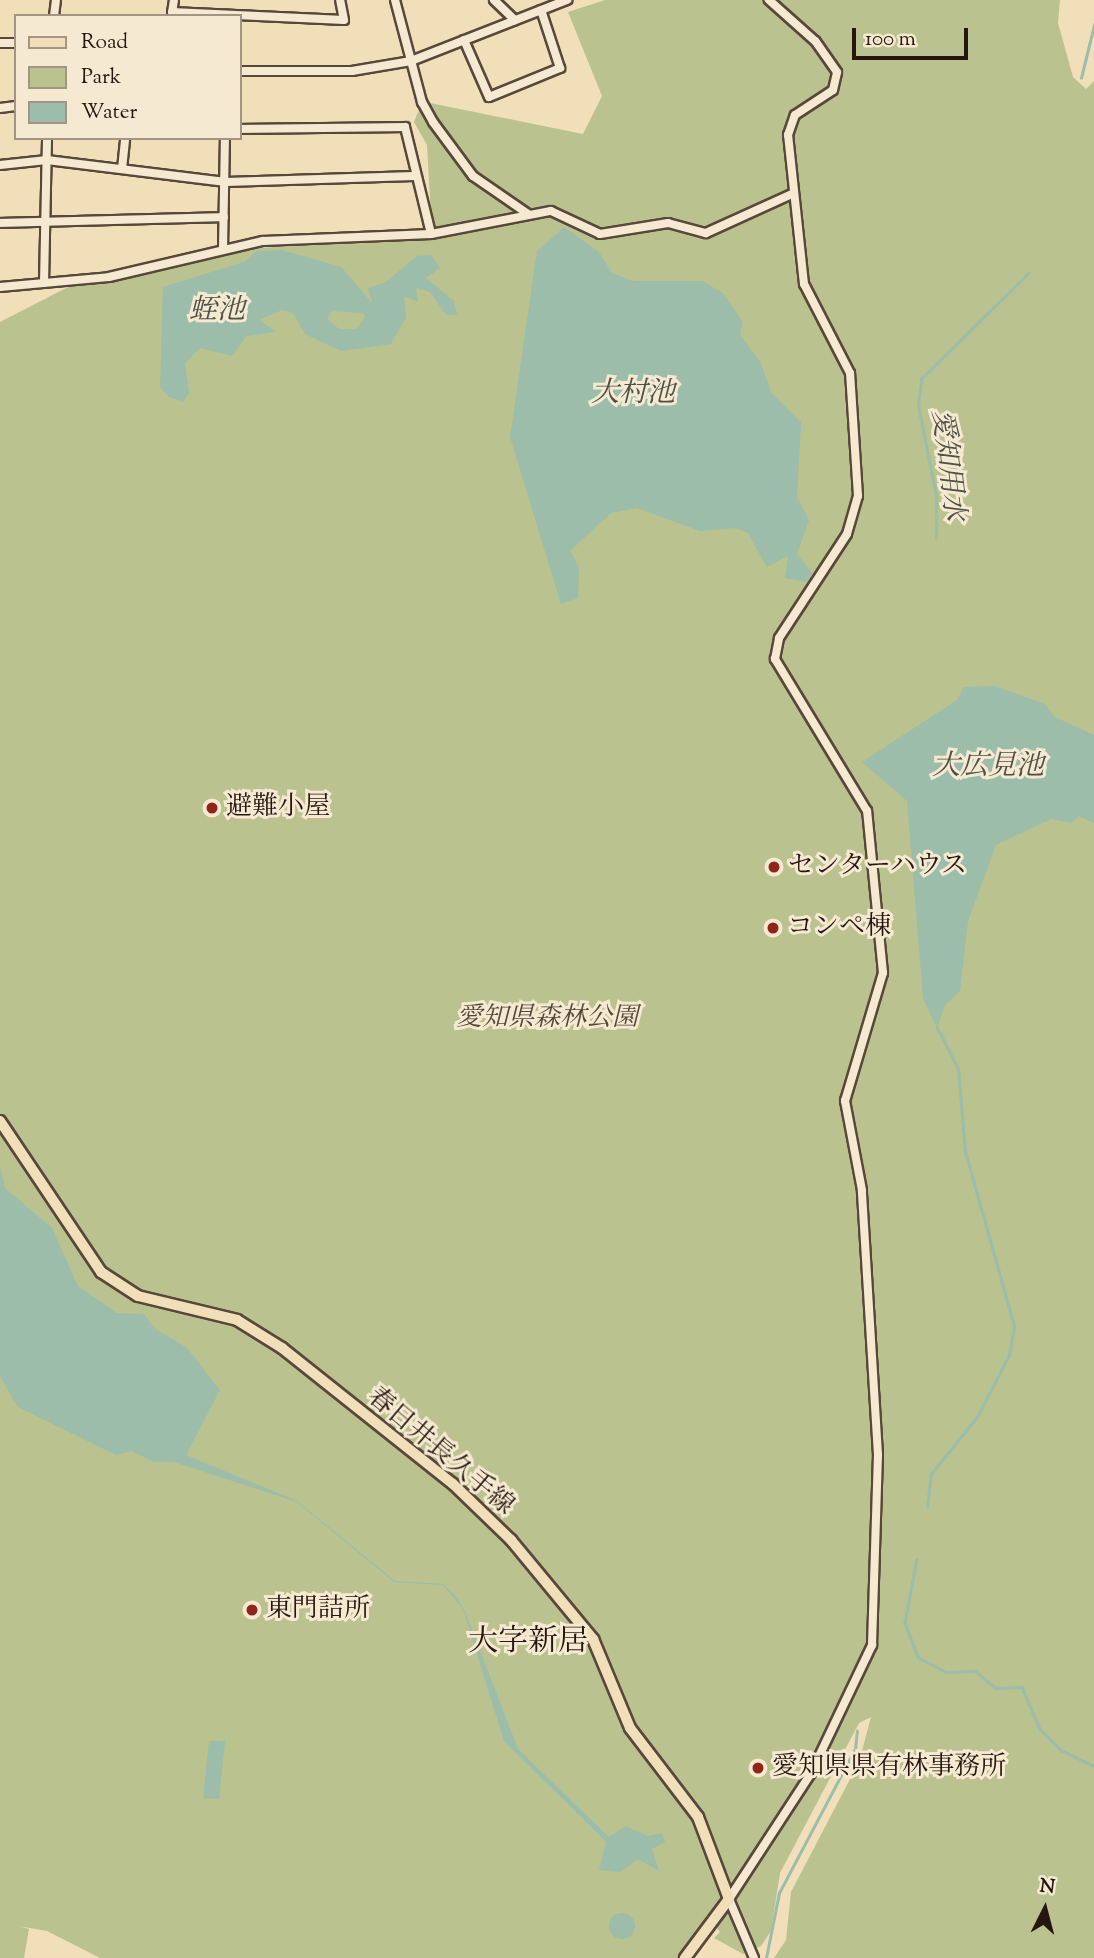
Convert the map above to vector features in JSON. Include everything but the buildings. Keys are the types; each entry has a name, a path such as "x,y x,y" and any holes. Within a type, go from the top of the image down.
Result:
{"main road":[{"name":"春日井長久手線","path":"0,1121 101,1272 138,1296 216,1313 255,1331 424,1460 511,1540 593,1639 630,1728 698,1817 729,1899"},
{"path":"685,1958 729,1899"}],"street":[{"path":"172,14 174,0"},
{"path":"242,16 344,20 340,0"},
{"path":"395,0 422,102 463,164 508,206 531,215"},
{"path":"494,0 515,20"},
{"path":"242,71 352,71 411,61 567,0"},
{"path":"750,1955 729,1899 811,1773 872,1645 878,1455 862,1190 846,1092 883,973 867,811 775,659 779,638 847,534 858,496 847,362 804,284 792,194 792,120 833,90 837,72 815,41 769,0"},
{"path":"464,40 486,95 500,92 560,68 541,10"},
{"path":"242,129 405,127 414,176 431,234"},
{"path":"44,283 47,140"},
{"path":"122,169 125,140"},
{"path":"223,249 225,140"},
{"path":"0,166 47,160 226,182 414,176"},
{"path":"0,287 109,277 223,249 431,234 559,212 600,234 660,223 706,233 792,194"},
{"path":"0,223 46,219 224,217"}],"green space":[{"name":"愛知県森林公園","path":"605,0 1060,0 1058,23 1073,77 1086,89 1094,81 1094,1958 774,1958 786,1940 791,1892 859,1762 871,1717 859,1723 780,1873 771,1931 761,1946 743,1954 714,1938 720,1932 707,1916 679,1958 100,1958 47,1931 18,1926 29,1929 24,1958 0,1958 0,322 70,286 120,281 222,251 432,235 427,145 414,122 425,102 583,134 602,96 568,12"}],"water":[{"name":"大村池","path":"564,227 599,252 612,273 633,281 702,281 723,293 743,322 740,334 761,363 771,392 801,422 797,497 809,520 797,554 812,573 806,582 785,578 788,556 767,567 748,533 736,528 700,531 637,508 611,513 570,551 579,567 578,598 561,604 510,437 537,251"},
{"name":"蛭池","path":"282,250 341,267 372,303 368,288 386,282 417,256 431,255 440,268 426,278 454,301 457,314 446,315 430,292 416,288 418,302 404,296 406,317 391,344 341,351 305,334 293,313 282,310 259,320 276,332 246,336 233,356 200,348 185,363 189,393 183,402 169,397 160,387 163,287 244,262 257,251","holes":["332,311 363,313 365,317 357,329 339,329 327,319"]},
{"name":"大広見池","path":"995,686 1045,704 1055,717 1094,735 1094,823 1079,816 1071,823 1051,819 996,845 968,921 960,991 945,1005 937,1028 923,998 907,801 862,762 957,700 964,687"},
{"path":"0,1166 5,1188 52,1228 78,1286 117,1313 144,1314 154,1328 186,1347 220,1390 186,1455 297,1501 395,1581 443,1584 455,1595 464,1609 518,1749 609,1837 626,1826 648,1836 662,1833 665,1842 652,1849 659,1871 638,1859 620,1872 599,1870 606,1842 504,1741 463,1609 443,1585 394,1582 297,1502 174,1462 154,1462 132,1451 116,1455 18,1407 0,1377"},
{"path":"209,1741 225,1741 219,1799 203,1798"},
{"path":"622,1913 632,1916 635,1926 632,1936 622,1939 612,1936 609,1926 612,1916"}],"waterway":[{"name":"愛知用水","path":"1081,78 1094,25"},
{"name":"愛知用水","path":"936,539 936,496 918,405 921,379 1028,273"},
{"path":"927,1507 931,1474 977,1417 1009,1355 1014,1326 965,1152 958,1069 937,1028"},
{"path":"917,1559 905,1623 918,1657 946,1672 975,1671 996,1688 1022,1687 1040,1729 1061,1750 1094,1766"},
{"name":"愛知用水","path":"766,1958 779,1893 855,1749 857,1731"}],"place":[{"name":"避難小屋","path":"212,808"},
{"name":"センターハウス","path":"774,867"},
{"name":"コンペ棟","path":"773,928"},
{"name":"東門詰所","path":"252,1610"},
{"name":"愛知県県有林事務所","path":"758,1768"}],"district":[{"name":"大字新居","path":"528,1643"}]}
